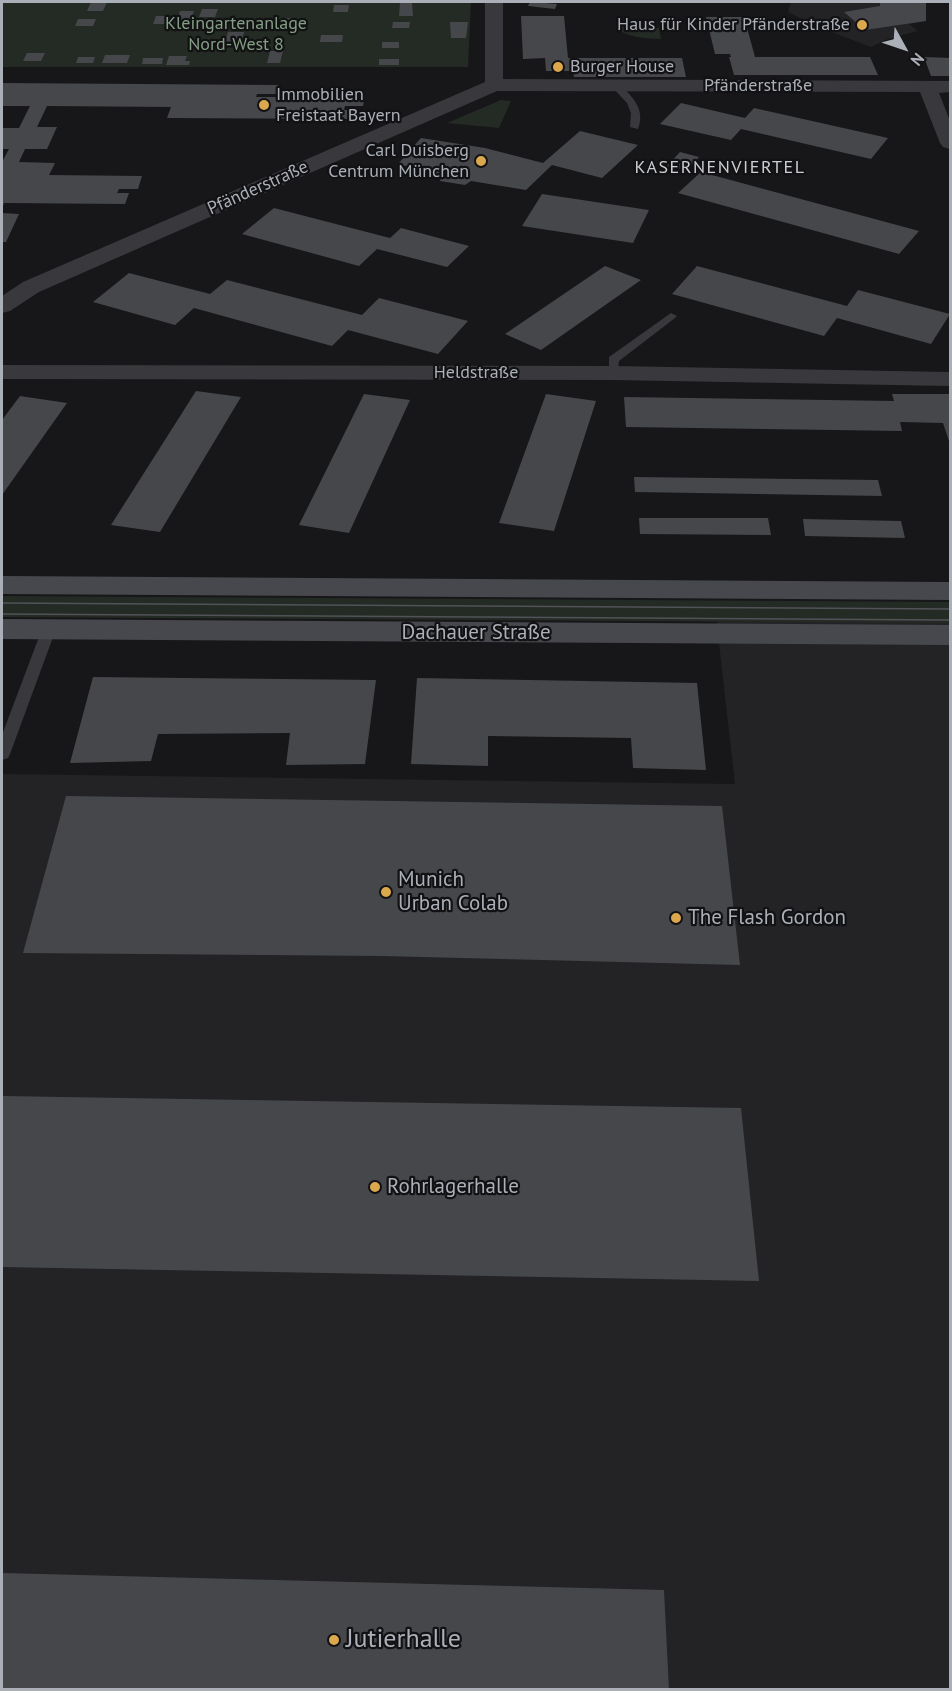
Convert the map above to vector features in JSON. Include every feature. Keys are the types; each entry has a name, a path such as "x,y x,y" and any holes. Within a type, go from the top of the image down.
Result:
{"main road":[{"path":"2,585 951,591"},
{"name":"Dachauer Straße","path":"2,629 951,635"}],"street":[{"path":"494,2 494,85"},
{"name":"Pfänderstraße","path":"2,306 31,286 494,85 951,87"},
{"path":"927,87 951,143"},
{"name":"Heldstraße","path":"2,372 613,373 951,379"}],"lane":[{"path":"615,86 628,98 637,112 635,127"},
{"path":"613,373 613,360 671,316"},
{"path":"2,754 49,629"}],"shaded area":[{"name":"Haus für Kinder Pfänderstraße","path":"791,2 926,2 926,21 909,24 918,31 888,39 871,47 818,27 788,12"},
{"path":"715,608 950,610 950,1689 2,1690 2,774 735,784"}],"green space":[{"name":"Kleingartenanlage Nord-West 8","path":"2,2 471,2 468,67 2,67"},
{"path":"641,23 659,28 661,39 631,36 615,28"},
{"path":"501,100 511,101 499,128 447,123"},
{"path":"2,596 950,602 950,623 2,617"}],"building":[{"path":"91,2 107,2 103,11 87,11"},
{"path":"400,2 412,2 413,16 399,16"},
{"path":"530,2 557,4 555,9 528,6"},
{"path":"880,2 926,2 926,21 865,30 844,12 880,6"},
{"path":"334,5 349,5 348,12 333,12"},
{"path":"202,9 218,9 215,17 199,17"},
{"path":"180,11 194,11 190,21 177,21"},
{"path":"156,16 169,16 167,24 153,24"},
{"path":"521,16 564,16 568,58 682,58 686,77 574,77 573,71 546,71 545,58 523,59"},
{"path":"706,17 744,17 755,57 870,57 878,75 734,75 730,54 715,54"},
{"path":"275,18 291,18 290,25 274,25"},
{"path":"78,19 96,19 93,26 75,26"},
{"path":"393,22 410,22 409,28 392,28"},
{"path":"450,22 468,22 466,38 451,38"},
{"path":"228,32 244,32 242,40 225,42"},
{"path":"321,35 343,35 342,42 320,42"},
{"path":"382,42 399,42 399,48 382,48"},
{"path":"270,51 283,51 280,63 267,63"},
{"path":"27,53 45,53 41,61 23,61"},
{"path":"105,55 130,55 127,63 102,63"},
{"path":"169,56 187,56 185,61 190,61 189,65 166,65"},
{"path":"78,57 95,57 93,63 76,63"},
{"path":"924,57 950,58 950,76 931,76"},
{"path":"143,58 163,58 162,64 142,64"},
{"path":"379,59 399,59 399,65 379,65"},
{"path":"2,83 278,85 276,94 257,94 256,97 365,97 363,106 345,106 344,110 352,110 350,119 167,118 171,107 47,106 37,127 57,127 47,149 25,149 19,162 55,163 49,175 142,176 138,189 119,189 117,193 129,193 125,204 4,203 2,209 2,162 9,149 2,149 2,128 19,128 30,106 2,106"},
{"path":"681,103 745,118 754,108 888,138 871,159 741,129 731,140 660,124"},
{"path":"580,131 638,145 602,178 552,165 526,190 471,181 465,185 440,181 442,176 398,164 421,138 485,148 543,163"},
{"path":"680,152 699,157 687,170 667,166"},
{"path":"701,172 919,231 899,254 678,193"},
{"path":"542,194 649,210 633,243 522,226"},
{"path":"274,208 390,238 401,228 469,246 447,267 377,249 359,266 242,234"},
{"path":"2,213 19,214 6,242 2,242"},
{"path":"605,266 641,280 541,350 505,334"},
{"path":"697,266 847,306 858,290 950,314 931,344 837,318 824,336 672,294"},
{"path":"129,273 210,294 227,280 362,315 379,298 468,321 438,354 348,330 332,346 194,308 175,325 93,302"},
{"path":"196,391 241,397 160,532 111,525"},
{"path":"364,394 410,400 349,533 299,525"},
{"path":"546,394 596,401 554,531 499,523"},
{"path":"892,394 950,394 950,444 943,423 900,422 902,431 626,427 624,397 894,401"},
{"path":"20,396 67,403 2,495 2,420"},
{"path":"634,477 878,480 882,496 635,492"},
{"path":"639,518 768,518 771,535 640,534"},
{"path":"803,519 901,521 905,538 805,536"},
{"path":"93,677 376,680 365,764 286,765 290,733 158,734 151,761 70,763"},
{"path":"417,678 697,683 706,770 633,768 631,738 488,736 488,766 411,764"},
{"name":"Munich Urban Colab","path":"66,796 722,806 740,965 383,956 23,953"},
{"name":"Rohrlagerhalle","path":"2,1096 741,1108 759,1281 2,1267"},
{"name":"Jutierhalle","path":"2,1573 664,1590 669,1690 2,1690"}],"tram line":[{"path":"2,603 950,609"},
{"path":"2,614 950,620"}],"place":[{"name":"Haus für Kinder Pfänderstraße","path":"862,25"},
{"name":"Burger House","path":"558,67"},
{"name":"Immobilien Freistaat Bayern","path":"264,105"},
{"name":"Carl Duisberg Centrum München","path":"481,161"},
{"name":"Munich Urban Colab","path":"386,892"},
{"name":"The Flash Gordon","path":"676,918"},
{"name":"Rohrlagerhalle","path":"375,1187"},
{"name":"Jutierhalle","path":"334,1640"}],"district":[{"name":"KASERNENVIERTEL","path":"720,168"}]}
